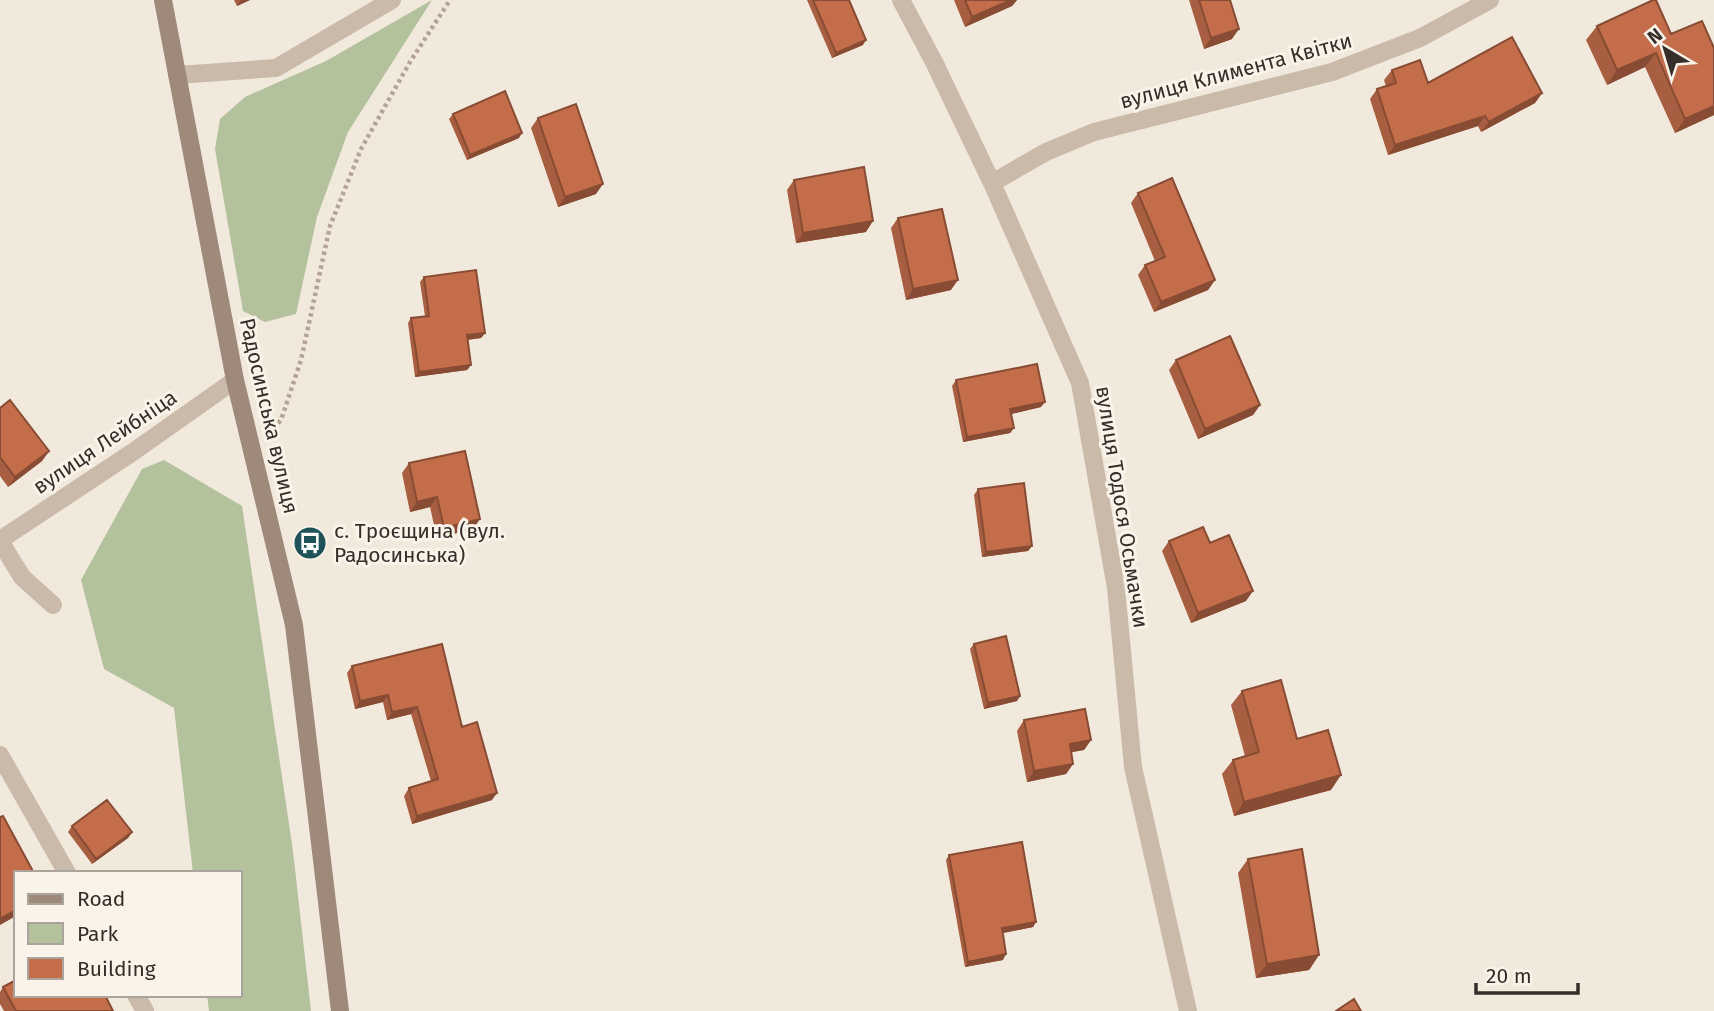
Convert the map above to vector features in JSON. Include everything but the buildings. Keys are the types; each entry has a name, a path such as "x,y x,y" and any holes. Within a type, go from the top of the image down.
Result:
{"street":[{"name":"Радосинська вулиця","path":"163,0 235,380 294,625 340,1011"},
{"path":"177,75 276,68 392,0"},
{"name":"вулиця Тодося Осьмачки","path":"901,0 992,183 1080,383 1116,587 1133,767 1188,1011"},
{"name":"вулиця Климента Квітки","path":"992,183 1046,152 1094,132 1332,72 1420,38 1490,0"},
{"name":"вулиця Лейбніца","path":"0,541 235,380"},
{"path":"0,541 22,577 53,605"},
{"path":"0,755 66,871"}],"path":[{"path":"253,453 281,420 300,360 330,226 361,149 410,62 450,0"}],"green space":[{"path":"432,0 348,132 317,217 296,314 265,322 243,311 215,149 220,119 245,97 326,61"},
{"path":"164,460 242,506 293,851 311,1011 209,1011 207,997 242,997 242,871 193,871 174,708 104,669 81,580 142,469"}],"place":[{"name":"с. Троєщина (вул. Радосинська)","path":"310,543"}]}
